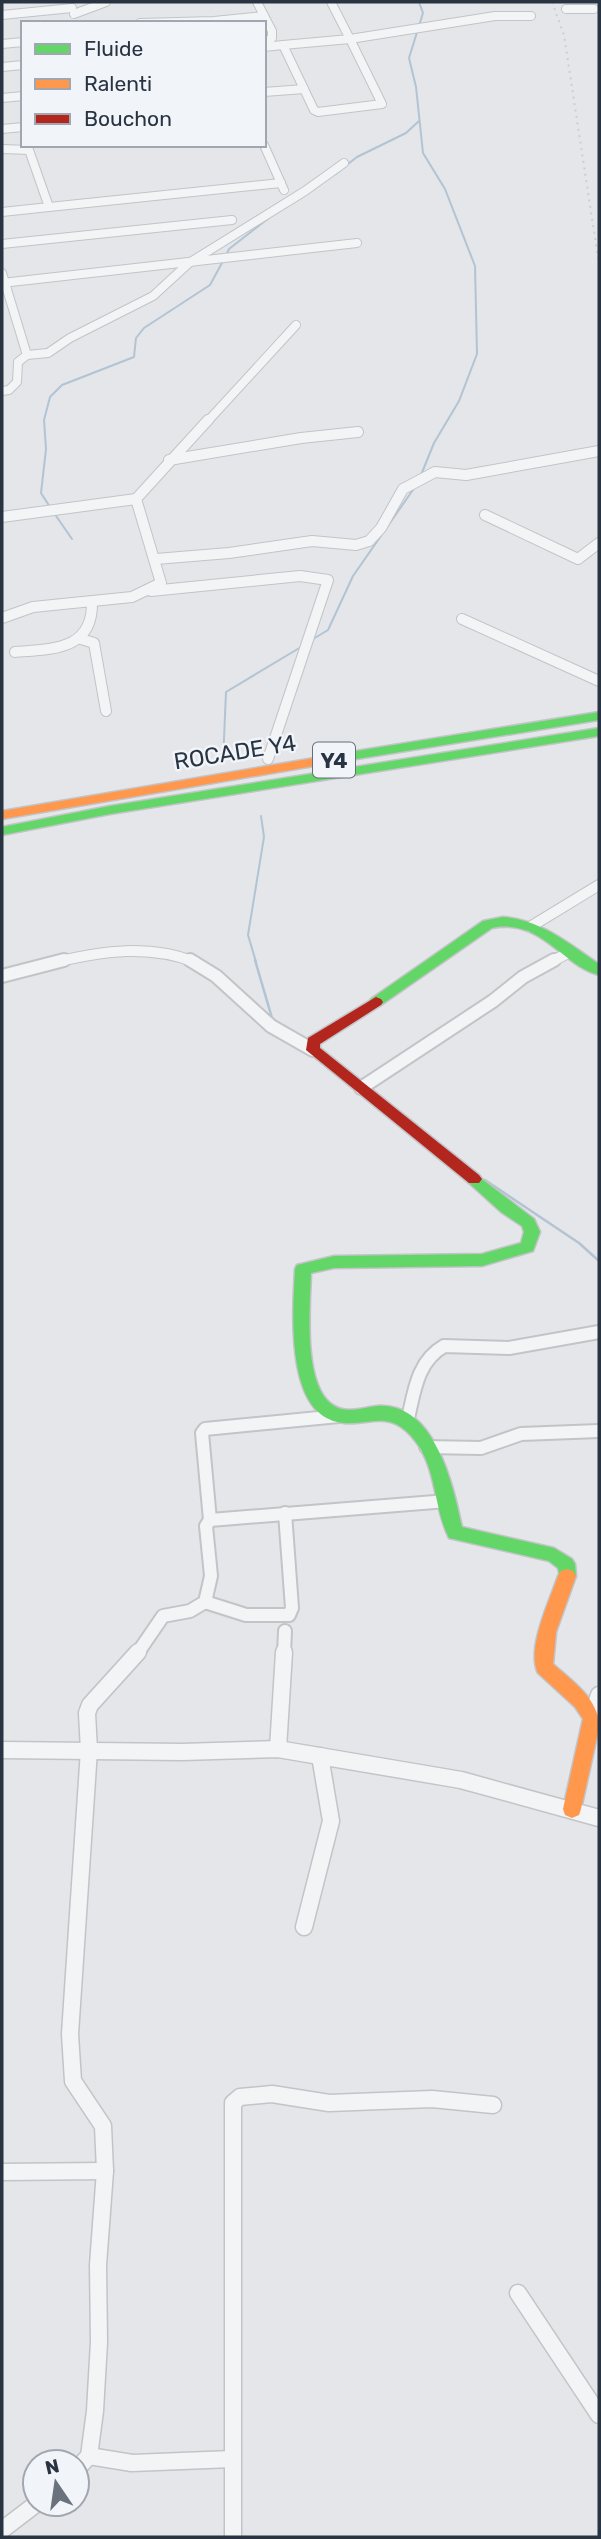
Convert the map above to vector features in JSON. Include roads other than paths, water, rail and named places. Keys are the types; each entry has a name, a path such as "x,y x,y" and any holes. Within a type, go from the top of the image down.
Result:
{"main road":[{"name":"ROCADE Y4","path":"2,815 599,716"},
{"name":"ROCADE Y4","path":"2,831 110,810 599,732"},
{"path":"572,1809 592,1718 581,1701 544,1667 547,1632 567,1581 566,1564 554,1555 455,1533 440,1478 426,1447 407,1423 394,1414 384,1412 339,1416 320,1406 312,1392 306,1362 303,1269 309,1265 320,1264 407,1260 475,1262 527,1247 533,1232 529,1223 506,1208 453,1160 313,1050 313,1042 405,984 488,924 509,919 530,927 599,970"}],"street":[{"path":"2,15 106,2"},
{"path":"257,2 272,31 272,38 266,43"},
{"path":"283,45 314,110 318,112 380,106 382,104 331,2"},
{"path":"566,9 596,8"},
{"path":"214,21 264,16"},
{"path":"266,45 350,39 495,16 531,16"},
{"path":"2,44 21,42"},
{"path":"2,67 21,65"},
{"path":"266,93 304,89"},
{"path":"2,98 21,96"},
{"path":"2,129 21,127"},
{"path":"265,147 289,201"},
{"path":"2,149 29,150 49,207"},
{"path":"2,391 9,390 17,382 18,362 27,355 48,353 70,338 153,296 190,263 344,163"},
{"path":"2,212 281,183"},
{"path":"2,244 232,220"},
{"path":"4,282 357,243"},
{"path":"2,273 27,355"},
{"path":"2,517 114,505 136,499 169,460 296,325"},
{"path":"169,460 301,438 358,432"},
{"path":"156,559 312,541 356,545 369,541 381,528 403,489 435,472 467,475 599,452"},
{"path":"136,499 161,583 151,591"},
{"path":"485,515 578,559 599,543"},
{"path":"2,618 31,608 123,599 151,591 300,576 328,580 268,759"},
{"path":"15,652 63,645 81,639 89,633 94,617 92,602"},
{"path":"462,619 599,681"},
{"path":"81,639 94,643 106,711"},
{"path":"530,927 599,885"},
{"path":"2,976 109,953 145,951 170,954 196,963 223,982 267,1022 313,1050"},
{"path":"361,1088 493,1001 523,977 570,952"},
{"path":"407,1423 424,1361 435,1350 444,1346 509,1348 599,1332"},
{"path":"85,2448 99,2342 98,2265 105,2171 103,2126 73,2081 70,2034 89,1750 87,1713 90,1704 139,1651 163,1616 190,1611 205,1602 211,1576 206,1526 210,1520 202,1433 205,1429 339,1416"},
{"path":"426,1447 481,1448 521,1434 599,1431"},
{"path":"210,1520 447,1501"},
{"path":"205,1602 237,1615 289,1615 292,1608 285,1513"},
{"path":"278,1749 285,1631"},
{"path":"592,1718 599,1695"},
{"path":"2,1749 247,1752 278,1749 461,1780 599,1818"},
{"path":"304,1927 331,1821 320,1756"},
{"path":"233,2537 233,2103 240,2097 272,2094 330,2103 432,2099 493,2105"},
{"path":"2,2172 105,2171"},
{"path":"518,2293 599,2415"},
{"path":"91,2463 232,2459"},
{"path":"2,2530 21,2515"}],"waterway":[{"path":"419,2 423,13 409,58 416,87 423,153 445,189 475,266 477,354 459,401 434,443 421,475"},
{"path":"334,175 357,157 406,133 419,121"},
{"path":"226,255 229,249 274,214"},
{"path":"50,507 41,493 46,449 44,420 50,397 62,385 134,357 136,338 144,328 210,285 223,261"},
{"path":"313,639 328,630 353,576 417,484"},
{"path":"54,513 72,539"},
{"path":"223,762 226,692 301,647"},
{"path":"256,962 248,935 264,837 261,816"},
{"path":"255,960 272,1018 279,1024"},
{"path":"485,1180 579,1243 599,1261"}],"railway":[{"path":"552,2 564,35 599,264"}]}
